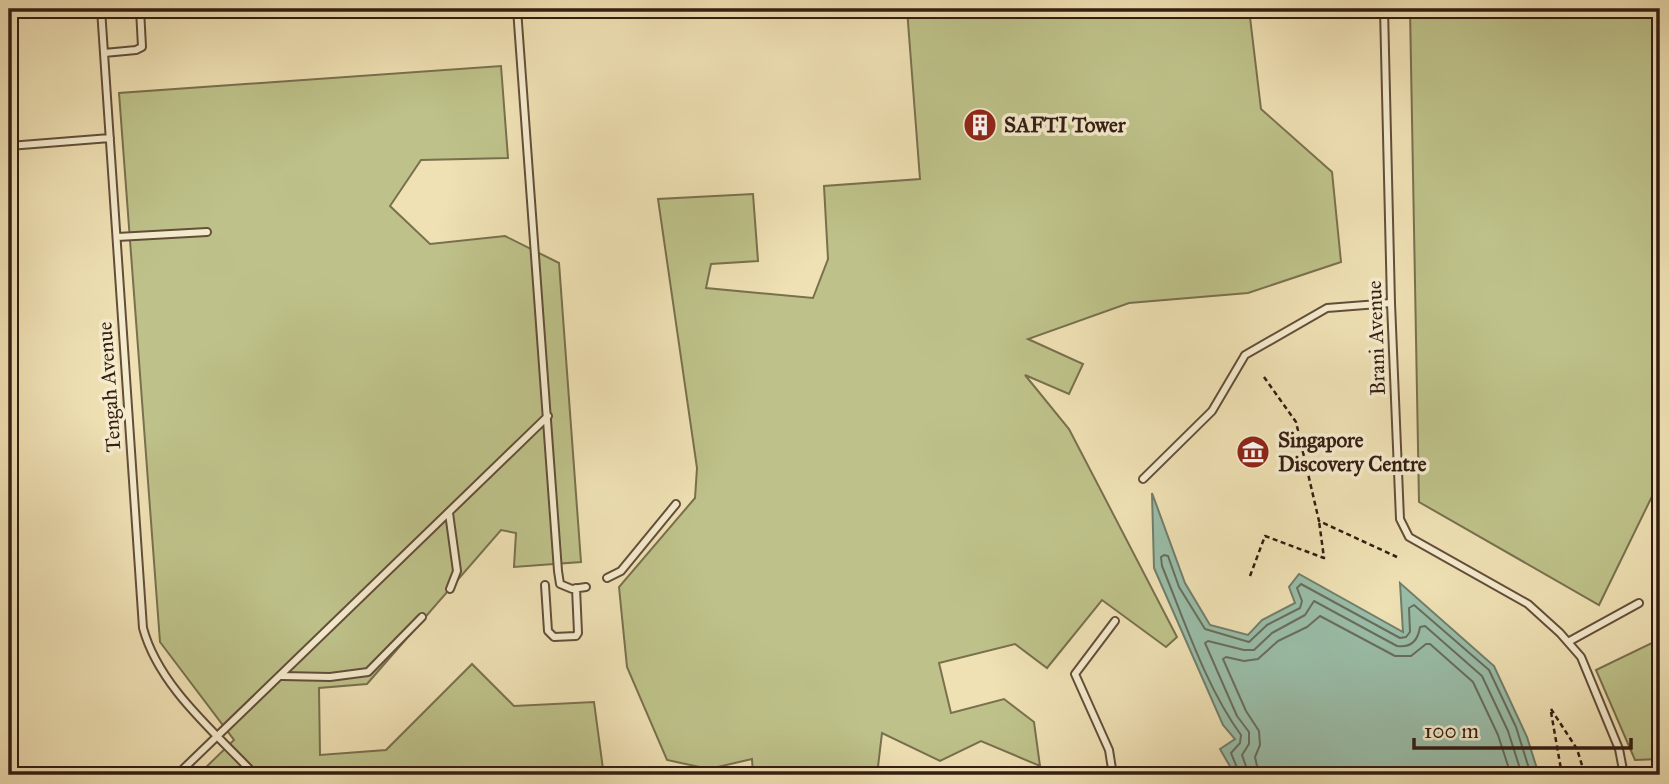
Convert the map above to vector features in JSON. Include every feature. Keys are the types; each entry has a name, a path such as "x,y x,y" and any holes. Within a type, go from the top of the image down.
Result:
{"lane":[{"name":"Tengah Avenue","path":"101,9 144,628 155,659 171,685 255,775"},
{"path":"104,53 142,47 140,9"},
{"path":"517,9 558,571 560,584 565,588 586,587"},
{"name":"Brani Avenue","path":"1384,9 1391,303 1400,519 1409,537 1528,604 1568,642 1581,657 1619,749 1624,775"},
{"path":"9,146 110,138"},
{"path":"117,237 207,232"},
{"path":"1143,478 1212,411 1245,355 1327,308 1391,303"},
{"path":"177,775 548,416"},
{"path":"607,578 621,571 676,504"},
{"path":"449,513 457,571 450,589"},
{"path":"545,585 548,631 554,637 576,636 578,633 576,588"},
{"path":"1568,642 1639,603"},
{"path":"282,676 330,677 368,671 422,618"},
{"path":"1113,775 1109,750 1075,674 1115,621"}],"path":[{"path":"1250,576 1265,536 1324,558 1319,521 1296,422 1264,377"},
{"path":"1319,521 1397,557"},
{"path":"1562,775 1551,709 1577,749 1585,775"}],"green space":[{"path":"907,9 1249,9 1261,109 1332,172 1341,262 1248,293 1129,303 1028,339 1083,364 1069,394 1025,375 1069,429 1177,637 1166,647 1102,600 1047,668 1015,644 939,663 951,713 1004,699 1034,722 1040,766 981,741 940,761 882,733 877,775 753,775 752,759 709,769 667,760 627,667 619,587 695,498 697,468 658,199 753,194 758,261 711,264 706,288 813,298 828,259 824,186 920,179"},
{"path":"1410,9 1660,9 1660,480 1599,605 1419,502"},
{"path":"501,66 508,158 421,160 390,206 430,244 505,236 559,263 581,562 514,567 516,533 501,530 367,684 319,688 320,755 386,750 472,664 514,706 594,702 603,769 608,775 198,775 234,740 160,642 119,93"},
{"path":"1660,639 1660,759 1635,760 1596,670"}],"water":[{"path":"1152,493 1185,583 1210,625 1248,635 1262,620 1295,603 1289,587 1299,574 1403,632 1400,583 1494,666 1527,737 1539,775 1235,775 1220,749 1235,739 1223,725 1154,568"}],"place":[{"name":"SAFTI Tower","path":"980,125"},
{"name":"Singapore Discovery Centre","path":"1253,452"}]}
